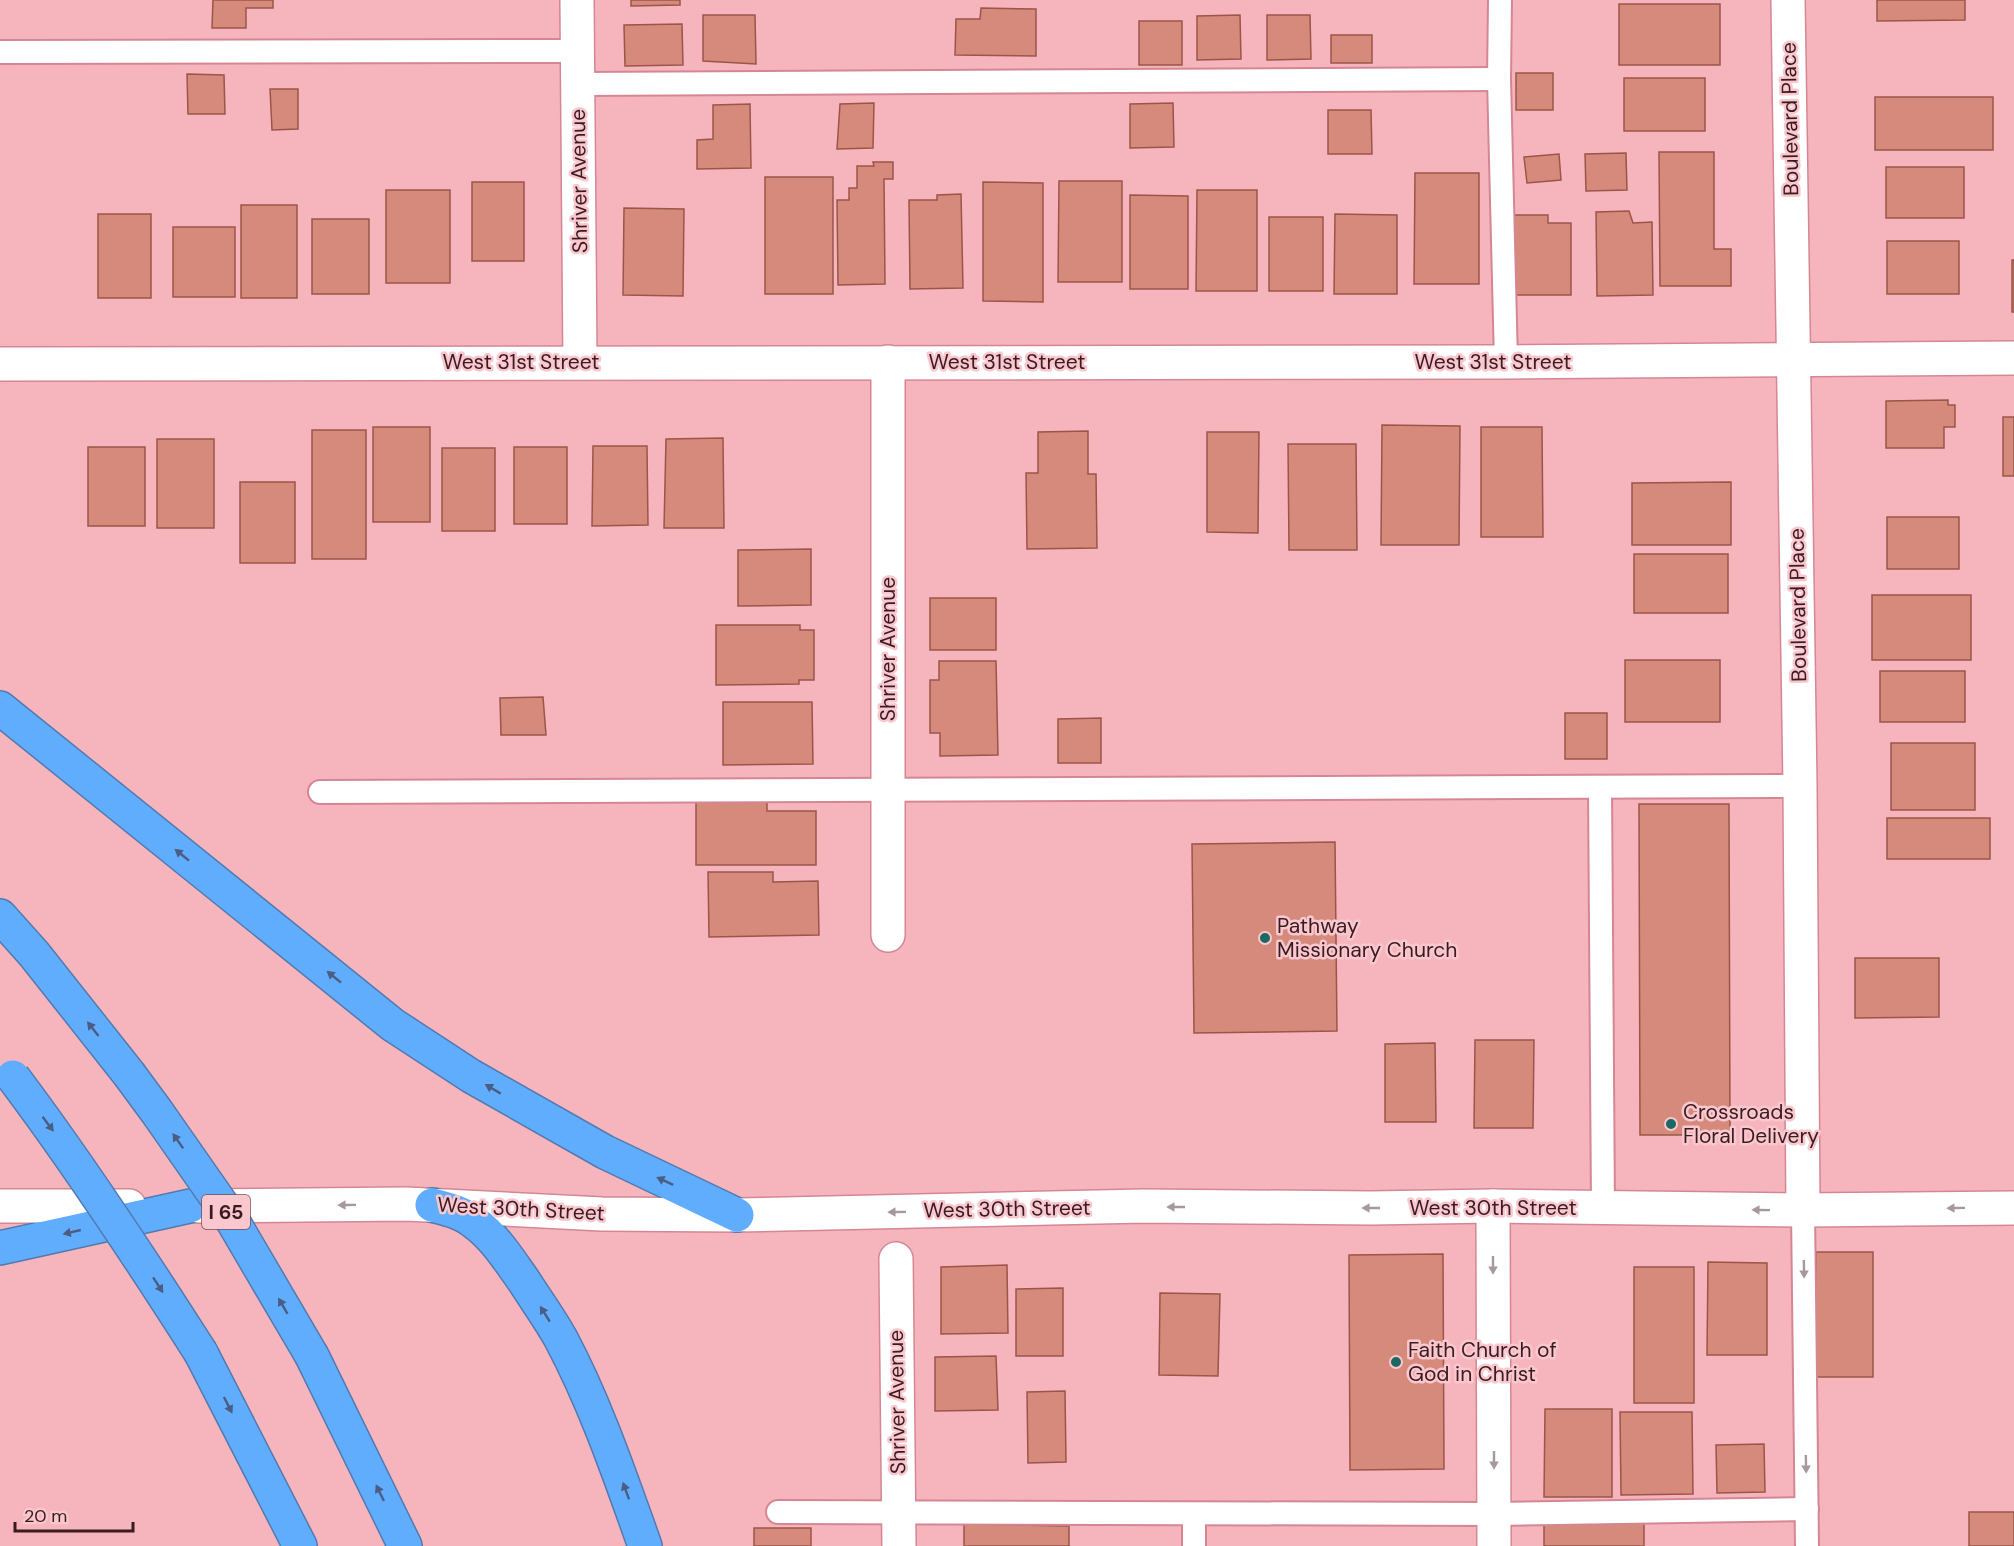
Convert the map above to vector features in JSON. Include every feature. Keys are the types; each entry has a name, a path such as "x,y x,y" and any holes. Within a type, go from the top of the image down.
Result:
{"highway":[{"path":"0,708 401,1031 471,1076 604,1152 737,1215"},
{"name":"I 65","path":"0,916 34,954 129,1074 231,1218 312,1356 405,1546"},
{"path":"6,1070 61,1141 117,1222 201,1353 300,1546"},
{"path":"432,1205 452,1210 483,1228 510,1261 544,1311 561,1339 610,1448 645,1546"},
{"path":"0,1248 190,1206"}],"street":[{"name":"Shriver Avenue","path":"577,0 580,362"},
{"name":"Boulevard Place","path":"1788,0 1795,360 1803,1210"},
{"name":"West 31st Street","path":"0,364 1506,362 2014,358"},
{"name":"Shriver Avenue","path":"888,362 888,935"},
{"name":"West 30th Street","path":"0,1206 432,1205 602,1214 737,1215 1144,1206 1371,1208 1493,1206 1803,1210 2014,1208"},
{"path":"1493,1206 1494,1530"},
{"name":"Shriver Avenue","path":"896,1259 899,1546"}],"lane":[{"path":"1500,0 1499,79 1506,362"},
{"path":"0,52 578,51"},
{"path":"578,84 1499,79"},
{"path":"320,792 1800,786"},
{"path":"1600,788 1603,1208"},
{"path":"1803,1210 1807,1546"},
{"path":"778,1512 1194,1514 1494,1530 1807,1509"},
{"path":"1194,1514 1194,1546"}],"building":[{"path":"213,0 273,0 273,8 246,8 246,28 212,28"},
{"path":"631,0 680,0 680,5 631,6"},
{"path":"1877,0 1965,0 1965,20 1877,21"},
{"path":"1619,4 1720,4 1720,65 1619,65"},
{"path":"981,8 1036,9 1036,56 955,55 956,19 980,19"},
{"path":"703,15 755,15 756,64 703,61"},
{"path":"1240,15 1241,59 1197,60 1197,16"},
{"path":"1267,15 1310,15 1311,59 1267,60"},
{"path":"1139,21 1182,21 1182,65 1139,65"},
{"path":"682,24 683,65 625,66 624,25"},
{"path":"1331,35 1372,35 1372,63 1331,63"},
{"path":"1516,73 1553,73 1553,110 1516,110"},
{"path":"187,74 224,75 225,114 188,114"},
{"path":"1624,78 1705,78 1705,131 1624,131"},
{"path":"270,89 298,89 298,129 272,130"},
{"path":"1875,97 1993,97 1993,150 1875,150"},
{"path":"874,103 873,148 837,149 840,104"},
{"path":"1173,103 1174,147 1130,148 1130,104"},
{"path":"750,104 751,168 697,169 697,140 713,139 713,105"},
{"path":"1328,110 1371,110 1372,154 1328,154"},
{"path":"1659,152 1714,152 1714,249 1731,249 1731,286 1660,286"},
{"path":"1626,153 1627,190 1586,191 1585,154"},
{"path":"1559,154 1561,180 1527,183 1524,157"},
{"path":"873,162 893,162 893,179 884,179 885,284 838,285 837,200 849,200 849,188 857,188 857,166 874,166"},
{"path":"1886,167 1964,167 1964,218 1886,218"},
{"path":"1415,173 1479,173 1479,284 1414,284"},
{"path":"765,177 833,177 833,294 765,294"},
{"path":"1059,181 1122,181 1122,282 1058,282"},
{"path":"472,182 524,182 524,261 472,261"},
{"path":"983,182 1043,183 1043,302 983,301"},
{"path":"386,190 450,190 450,283 386,283"},
{"path":"1197,190 1257,190 1257,291 1196,291"},
{"path":"961,194 963,288 910,289 909,200 937,200 937,195"},
{"path":"1130,195 1188,196 1188,289 1130,289"},
{"path":"241,205 297,205 297,298 241,298"},
{"path":"624,208 684,209 683,296 623,295"},
{"path":"1629,211 1633,223 1652,222 1653,295 1597,296 1596,212"},
{"path":"98,214 151,214 151,298 98,298"},
{"path":"1335,214 1397,215 1397,294 1334,294"},
{"path":"1511,215 1548,215 1548,223 1571,223 1571,295 1511,295"},
{"path":"1269,217 1323,217 1323,291 1269,291"},
{"path":"312,219 369,219 369,294 312,294"},
{"path":"173,227 235,227 235,297 173,297"},
{"path":"1887,241 1959,241 1959,294 1887,294"},
{"path":"2012,260 2014,260 2014,312 2012,312"},
{"path":"1948,400 1948,405 1955,405 1955,427 1944,427 1944,448 1886,448 1886,401"},
{"path":"2003,417 2014,417 2014,476 2003,476"},
{"path":"1382,425 1460,426 1459,545 1381,545"},
{"path":"373,427 430,427 430,522 373,522"},
{"path":"1481,427 1542,427 1543,537 1481,537"},
{"path":"312,430 366,430 366,559 312,559"},
{"path":"1088,431 1088,474 1096,474 1097,548 1027,549 1026,473 1038,473 1038,432"},
{"path":"1207,432 1259,432 1258,533 1207,532"},
{"path":"723,438 724,528 664,528 666,439"},
{"path":"157,439 214,439 214,528 157,528"},
{"path":"1288,444 1356,444 1357,550 1289,550"},
{"path":"593,446 647,446 648,525 592,526"},
{"path":"88,447 145,447 145,526 88,526"},
{"path":"514,447 567,447 567,524 514,524"},
{"path":"442,448 495,448 495,531 442,531"},
{"path":"240,482 295,482 295,563 240,563"},
{"path":"1731,482 1731,545 1632,545 1632,483"},
{"path":"1887,517 1959,517 1959,569 1887,569"},
{"path":"811,549 811,605 738,606 738,550"},
{"path":"1634,554 1728,554 1728,613 1634,613"},
{"path":"1872,595 1971,595 1971,660 1872,660"},
{"path":"930,598 996,598 996,650 930,650"},
{"path":"716,625 800,625 800,630 814,630 814,680 799,680 799,684 716,685"},
{"path":"1625,660 1720,660 1720,722 1625,722"},
{"path":"939,661 996,661 998,755 940,756 940,733 930,733 930,680 939,680"},
{"path":"1880,671 1965,671 1965,722 1880,722"},
{"path":"543,697 546,735 501,735 500,698"},
{"path":"723,702 812,702 813,764 723,765"},
{"path":"1565,713 1607,713 1607,759 1565,759"},
{"path":"1101,718 1101,763 1058,763 1058,719"},
{"path":"1891,743 1975,743 1975,810 1891,810"},
{"path":"696,800 767,800 767,811 816,811 816,865 696,865"},
{"path":"1639,804 1729,804 1730,1135 1640,1135"},
{"path":"1887,818 1990,818 1990,859 1887,859"},
{"name":"Pathway Missionary Church","path":"1335,842 1337,1031 1194,1033 1192,844"},
{"path":"708,872 773,872 773,882 818,881 819,935 709,937"},
{"path":"1855,958 1939,958 1939,1017 1855,1018"},
{"path":"1475,1040 1534,1040 1533,1128 1474,1128"},
{"path":"1435,1043 1436,1122 1385,1122 1385,1044"},
{"path":"1816,1252 1873,1252 1873,1377 1816,1377"},
{"name":"Faith Church of God in Christ","path":"1443,1254 1444,1469 1350,1470 1349,1255"},
{"path":"1708,1262 1767,1263 1767,1355 1707,1355"},
{"path":"1007,1265 1008,1333 941,1334 941,1267"},
{"path":"1634,1267 1694,1267 1694,1403 1634,1403"},
{"path":"1063,1288 1063,1356 1016,1356 1016,1289"},
{"path":"1160,1293 1220,1294 1218,1376 1159,1375"},
{"path":"996,1356 998,1410 935,1411 935,1357"},
{"path":"1065,1391 1066,1462 1028,1463 1027,1392"},
{"path":"1545,1409 1612,1409 1612,1497 1544,1497"},
{"path":"1620,1412 1692,1412 1693,1494 1621,1495"},
{"path":"1764,1444 1765,1492 1717,1493 1716,1445"},
{"path":"1969,1512 2014,1512 2014,1546 1969,1546"},
{"path":"1644,1522 1644,1546 1544,1546 1544,1523"},
{"path":"964,1524 1069,1526 1069,1546 964,1546"},
{"path":"754,1528 811,1528 811,1546 754,1546"}],"place":[{"name":"Pathway Missionary Church","path":"1265,938"},
{"name":"Crossroads Floral Delivery","path":"1671,1124"},
{"name":"Faith Church of God in Christ","path":"1396,1362"}]}
